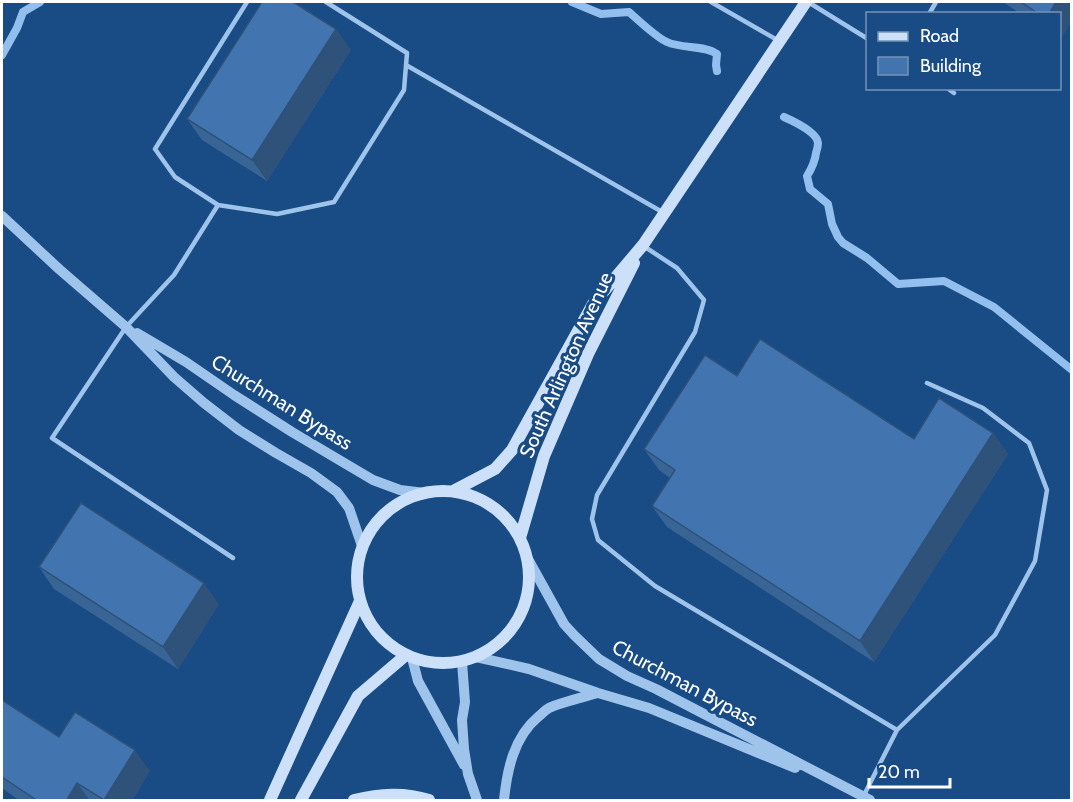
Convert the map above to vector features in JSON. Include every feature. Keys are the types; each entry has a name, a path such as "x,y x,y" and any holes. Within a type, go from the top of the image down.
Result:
{"main road":[{"name":"South Arlington Avenue","path":"520,538 544,456 588,354 643,245 807,2"},
{"name":"South Arlington Avenue","path":"453,491 495,469 512,450 593,304 643,245"},
{"path":"453,491 474,496 492,506 509,520 520,538 528,559 530,583 525,606 514,628 497,645 462,662 429,662 409,656 390,645 378,633 367,618 360,602 357,574 363,546 372,527 387,512 404,500 425,493 453,491"},
{"path":"270,801 360,602"},
{"path":"302,801 358,696 409,656"},
{"path":"354,801 380,795 402,794 429,801"}],"street":[{"name":"Churchman Bypass","path":"2,216 126,327 174,377 204,403 239,430 317,477 337,492 349,508 363,546"},
{"name":"Churchman Bypass","path":"126,327 186,362 253,407 373,480 400,490 425,493"},
{"name":"Churchman Bypass","path":"528,559 564,624 599,659 627,676 867,799"},
{"path":"409,656 418,681 468,774 477,801"},
{"name":"Churchman Bypass","path":"476,657 529,669 649,708 867,799"},
{"path":"462,662 465,702 462,720 468,774"},
{"path":"504,801 512,760 520,738 530,724 548,708 598,693"}],"lane":[{"path":"248,2 155,148 175,177 218,205 277,214 334,202 404,90 407,53 326,2"},
{"path":"711,2 779,41"},
{"path":"807,2 866,38"},
{"path":"406,65 664,213"},
{"path":"950,90 954,93"},
{"path":"218,205 174,275 126,327 52,438 233,558"},
{"path":"643,245 677,268 704,300 695,332 597,495 592,519 598,540 655,586 897,730"},
{"path":"867,799 897,730 995,635 1035,561 1047,490 1029,443 983,408 927,383"}],"building":[{"path":"262,2 293,2 336,29 252,160 187,119"},
{"path":"1021,2 1056,2 1050,12 1036,12"},
{"path":"760,339 914,439 939,398 993,433 860,641 652,506 675,470 644,449 705,355 737,376"},
{"path":"81,503 204,583 163,647 39,567"},
{"path":"2,700 59,737 75,712 135,750 104,800 77,783 66,801 38,801 2,777"}],"waterway":[{"path":"2,55 23,12 40,2"},
{"path":"572,2 601,14 629,12 667,42 712,51 717,54 717,71"},
{"path":"784,117 804,127 817,139 815,159 807,176 810,189 828,204 832,224 843,243 867,258 898,284 944,281 994,307 1072,370"}]}
